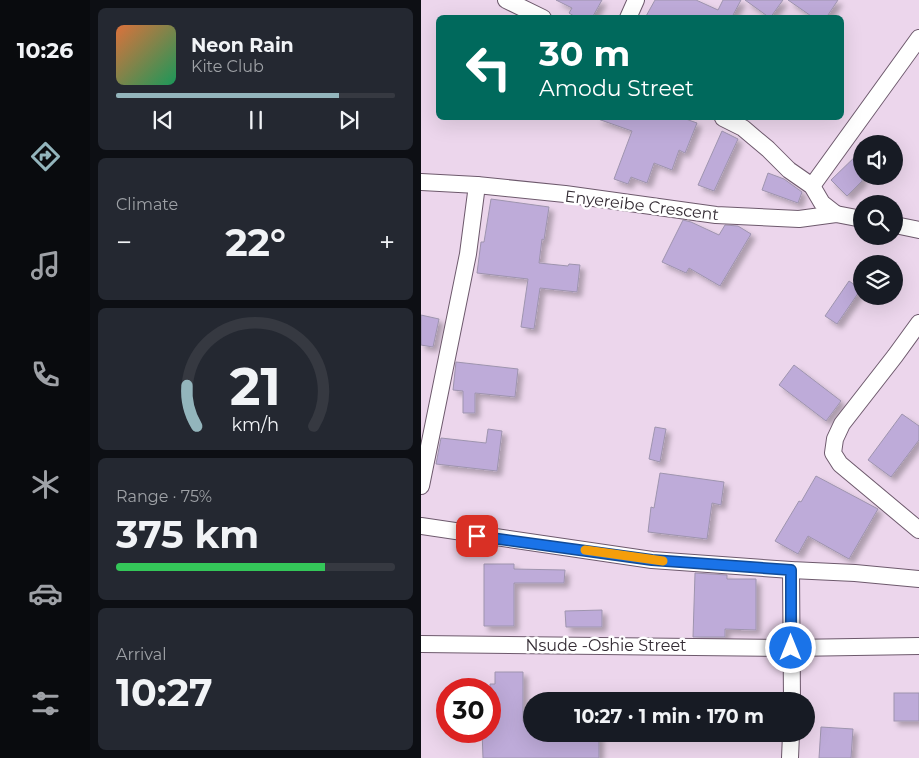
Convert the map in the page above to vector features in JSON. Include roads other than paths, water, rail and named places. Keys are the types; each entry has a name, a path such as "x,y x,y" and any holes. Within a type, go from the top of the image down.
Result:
{"street":[{"path":"506,0 537,15"},
{"path":"630,15 636,0"},
{"path":"812,186 919,38"},
{"path":"727,120 743,128 769,148 789,170 812,186 822,203 836,214"},
{"name":"Enyereibe Crescent","path":"421,182 477,185 582,196 716,215 799,219 836,214 853,217"},
{"path":"421,486 468,254 477,185"},
{"path":"903,227 919,230"},
{"path":"919,323 841,424 835,439 833,453 840,464 919,530"},
{"path":"421,526 477,536 652,560 919,579"},
{"path":"791,570 792,692"},
{"name":"Nsude -Oshie Street","path":"421,644 791,648 919,646"},
{"path":"790,758 791,742"}]}
